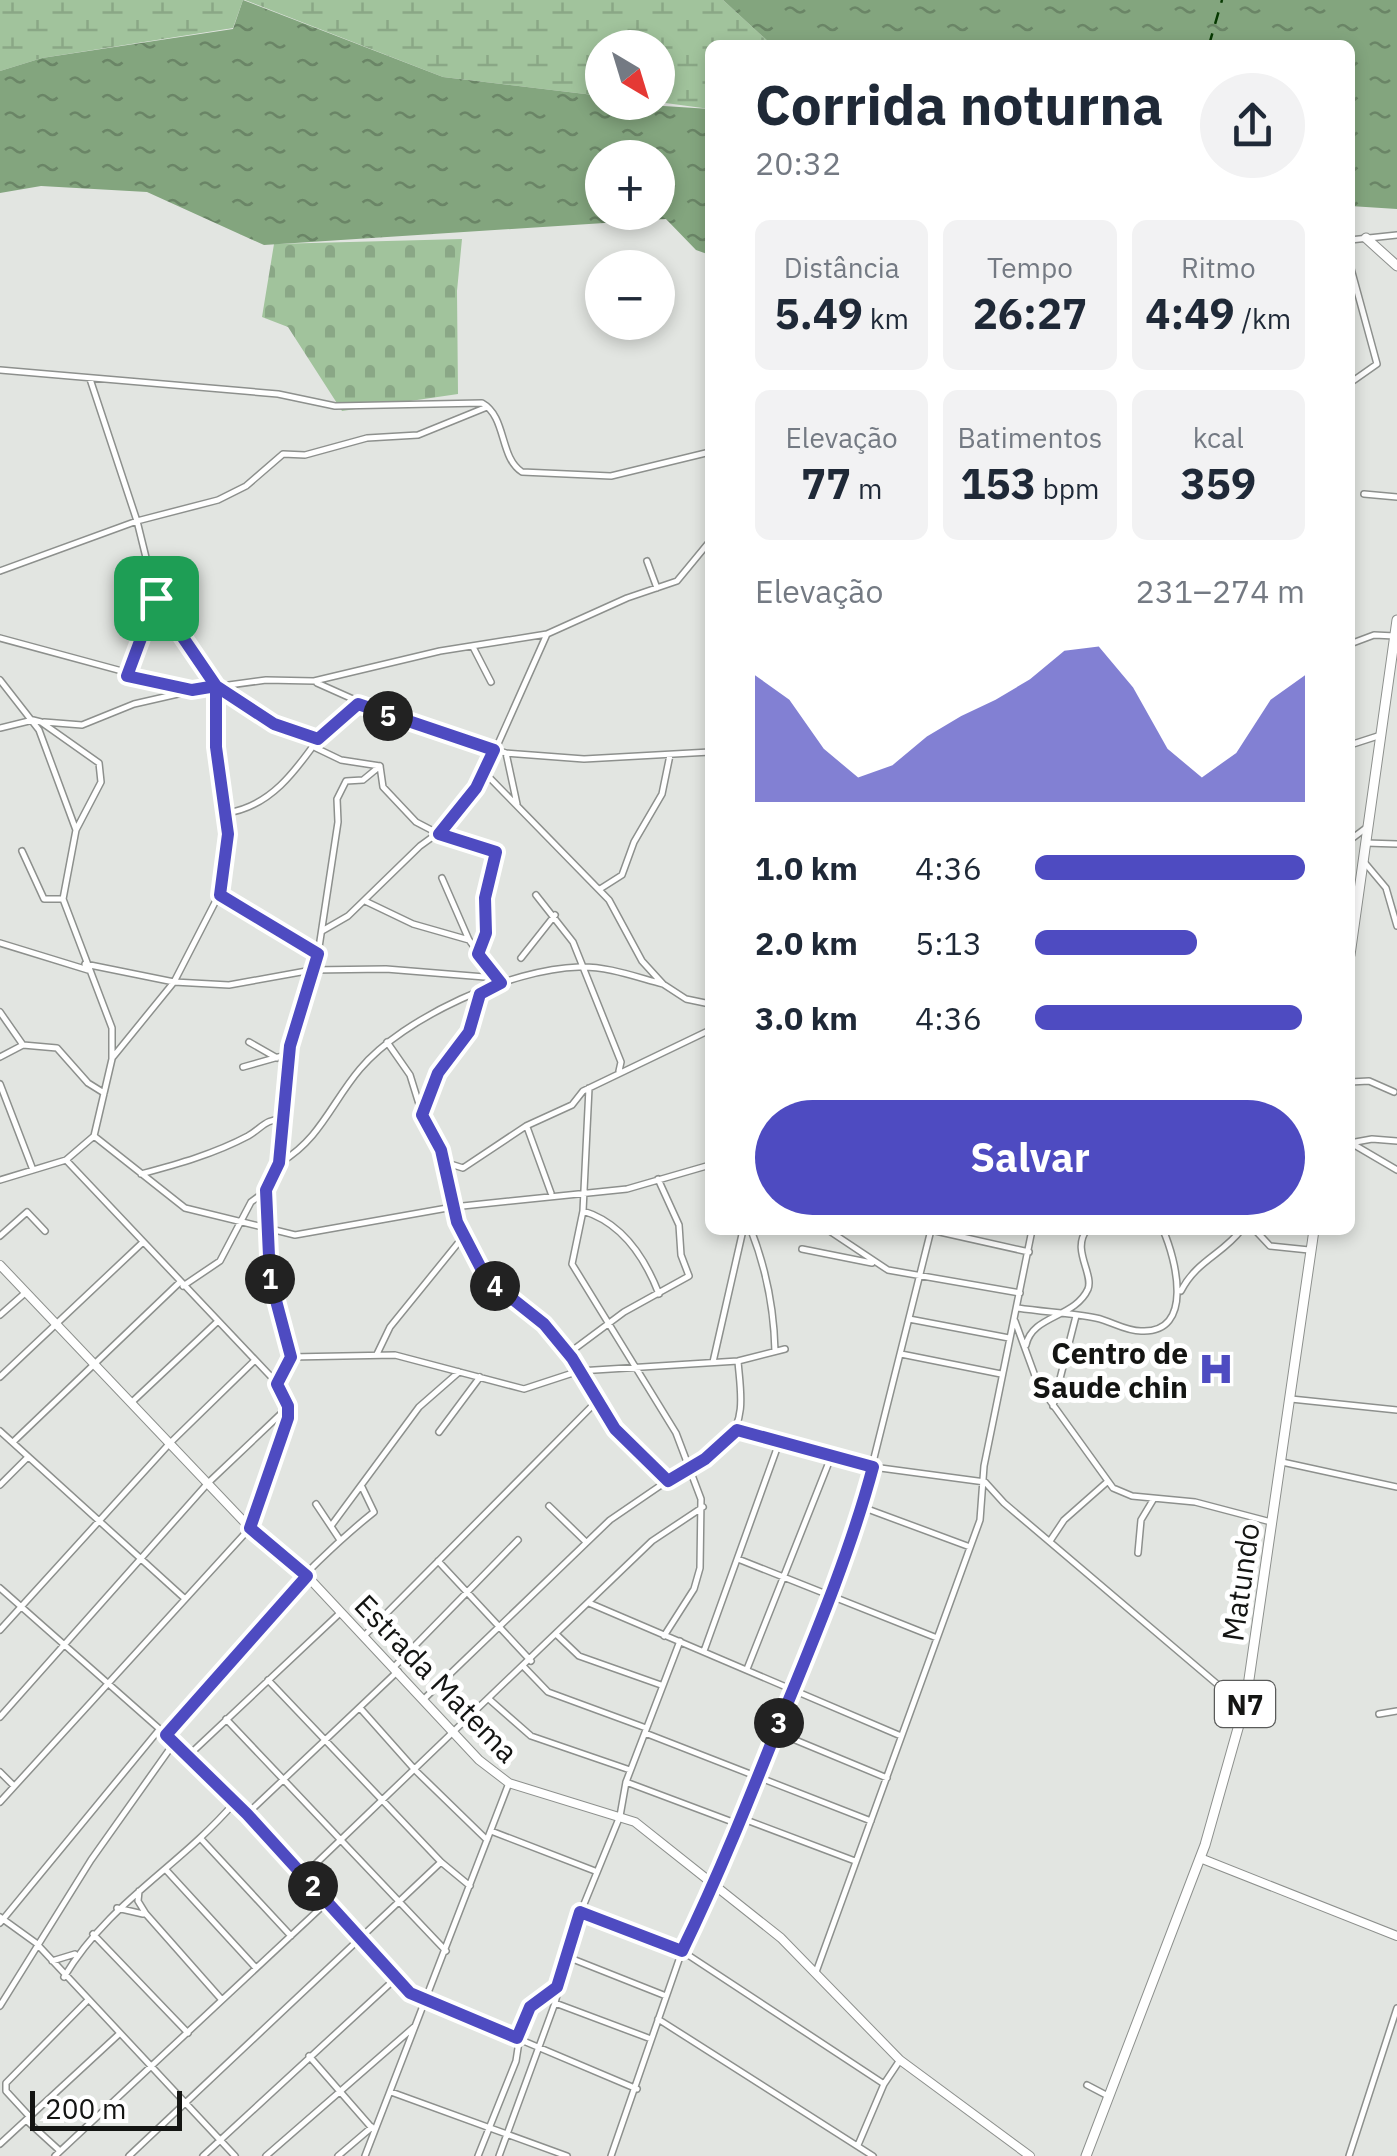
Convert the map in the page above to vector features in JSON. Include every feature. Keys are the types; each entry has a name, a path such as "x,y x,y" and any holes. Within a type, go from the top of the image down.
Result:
{"main road":[{"path":"1366,238 1397,266"},
{"path":"1355,915 1380,736 1392,692 1397,620"},
{"name":"Matundo","path":"1086,2156 1200,1858 1246,1700 1313,1235"}],"street":[{"path":"1355,239 1397,235"},
{"path":"1355,283 1377,364 1355,379"},
{"path":"0,370 278,394 336,406 475,402 488,406 513,465 522,472 612,476 705,453"},
{"path":"90,380 137,521 156,598 216,686 274,724 318,739"},
{"path":"0,571 137,521 233,493 283,454 305,454 367,438 418,434 488,406"},
{"path":"1364,494 1397,496"},
{"path":"0,728 33,720 82,724 192,690 314,682 547,634 681,578 705,547"},
{"path":"648,561 656,588"},
{"path":"127,676 156,598"},
{"path":"322,932 348,916 439,834 485,773 547,634"},
{"path":"1355,642 1374,635 1395,636"},
{"path":"0,638 127,676 192,690"},
{"path":"473,647 491,682"},
{"path":"0,680 33,720 76,830"},
{"path":"314,682 358,704 506,754 584,760 705,752"},
{"path":"112,1059 174,982 194,936 220,895 226,870 226,813 216,747 216,686"},
{"path":"226,813 258,806 316,748 318,739 358,704"},
{"path":"0,1180 66,1160 94,1136 112,1059 107,1004 87,967 63,899 76,830 101,782 100,768 95,758 41,722"},
{"path":"1355,744 1380,736"},
{"path":"316,748 341,760 380,766"},
{"path":"506,754 516,804"},
{"path":"599,890 622,875 634,842 662,794 670,755"},
{"path":"380,766 387,792 416,822 439,834 496,852 485,898 486,933 478,954"},
{"path":"13,1442 182,1284 220,1261 252,1202 266,1190 279,1163 289,1054 322,932 338,822 336,799 346,781 363,780 380,766"},
{"path":"485,773 599,890 626,926 638,955 662,984 686,1000 705,1003"},
{"path":"1355,836 1368,826"},
{"path":"1366,843 1397,844"},
{"path":"22,851 44,899 63,899"},
{"path":"1364,861 1386,888 1397,926"},
{"path":"442,878 469,940 499,980"},
{"path":"220,895 318,954"},
{"path":"536,895 554,916 584,967 620,1062 619,1071"},
{"path":"364,900 414,924 469,940"},
{"path":"521,958 554,916"},
{"path":"0,943 87,967 174,982 252,984 312,970 386,970 499,980 584,967 662,984"},
{"path":"279,1163 320,1130 344,1089 387,1042 435,1010 480,994 499,980"},
{"path":"422,1115 438,1073 469,1032 480,994"},
{"path":"0,1012 23,1045"},
{"path":"444,1162 463,1168 526,1126 572,1105 590,1088 619,1071 659,1058 705,1033"},
{"path":"249,1042 277,1058"},
{"path":"387,1042 410,1075 422,1115 444,1162 452,1207 490,1283 528,1308 568,1353 615,1429 668,1481"},
{"path":"0,1057 23,1045 57,1048 88,1083 104,1093"},
{"path":"264,1052 264,1062"},
{"path":"243,1067 289,1054"},
{"path":"1355,1082 1370,1081 1394,1092"},
{"path":"0,1084 33,1170"},
{"path":"590,1088 584,1211 572,1264 676,1433 703,1507 703,1548 694,1589 664,1636"},
{"path":"141,1174 210,1154 249,1136 270,1120 283,1120"},
{"path":"526,1126 552,1193"},
{"path":"94,1136 185,1208 299,1235 452,1207 552,1193 627,1189 705,1166"},
{"path":"1355,1142 1372,1138 1397,1141"},
{"path":"1355,1146 1397,1170"},
{"path":"0,1802 250,1528 288,1406 277,1384 66,1160"},
{"path":"568,1353 624,1312 689,1274 681,1255 679,1225 658,1180"},
{"path":"266,1190 270,1278 291,1357 277,1384"},
{"path":"584,1211 632,1243 659,1295"},
{"path":"0,1236 27,1212 45,1231"},
{"path":"713,1362 742,1235"},
{"path":"752,1235 772,1300 775,1351"},
{"path":"835,1235 875,1264"},
{"path":"611,2156 682,1951 714,1885 794,1689 862,1508 930,1235"},
{"path":"953,1235 1029,1252"},
{"path":"816,1972 980,1520 986,1482 984,1466 1031,1235"},
{"path":"1026,1347 1035,1328 1065,1316 1090,1284 1081,1259 1083,1235"},
{"path":"1164,1235 1180,1293"},
{"path":"1017,1308 1076,1316 1132,1330 1153,1330 1169,1320 1196,1266 1238,1235"},
{"path":"1260,1235 1270,1246 1311,1250"},
{"path":"377,1354 390,1327 464,1236"},
{"path":"0,1377 142,1242"},
{"path":"802,1249 1020,1294"},
{"name":"Estrada Matema","path":"0,1265 250,1528 307,1576 456,1734 510,1783 635,1822 816,1972 900,2060 1030,2156"},
{"path":"0,1315 25,1292"},
{"path":"1053,1406 1076,1316"},
{"path":"908,1319 1009,1338"},
{"path":"1014,1320 1038,1384 1088,1449 1107,1482 1132,1496 1184,1500 1274,1522"},
{"path":"131,1403 217,1322"},
{"path":"291,1357 377,1354 414,1358 524,1389 578,1371 738,1361 785,1349"},
{"path":"900,1354 1001,1374"},
{"path":"0,1630 170,1443 254,1361"},
{"path":"424,1699 610,1520 687,1471 737,1430 738,1361"},
{"path":"331,1526 419,1407 459,1372"},
{"path":"439,1432 480,1377"},
{"path":"1290,1400 1397,1410"},
{"path":"364,1636 596,1402"},
{"path":"0,1717 208,1482 288,1406"},
{"path":"0,1430 183,1597"},
{"path":"737,1430 873,1467 986,1482 1050,1542 1218,1684 1246,1700"},
{"path":"704,1651 780,1440"},
{"path":"0,1485 28,1457"},
{"path":"746,1669 832,1457"},
{"path":"1282,1462 1397,1487"},
{"path":"1050,1542 1064,1520 1107,1482"},
{"path":"166,1735 340,1540 375,1510 362,1487"},
{"path":"1138,1554 1138,1531 1153,1500"},
{"path":"316,1504 340,1540"},
{"path":"548,1506 586,1542"},
{"path":"304,1876 456,1734 652,1541 703,1507"},
{"path":"862,1508 970,1547"},
{"path":"247,1814 360,1708 518,1540"},
{"path":"738,1559 937,1638"},
{"path":"438,1561 531,1661"},
{"path":"0,1588 106,1686 189,1755 327,1901 395,1980 425,2002 637,2089"},
{"path":"589,1603 902,1736"},
{"path":"189,1755 341,1612"},
{"path":"557,1635 580,1656 661,1685"},
{"path":"499,2156 555,2003 580,1912 620,1816 630,1770 680,1641"},
{"path":"524,1667 548,1692 870,1821"},
{"path":"268,1680 442,1862 470,1886"},
{"path":"490,1700 531,1736 630,1770"},
{"path":"360,1708 416,1771 488,1840"},
{"path":"1379,1714 1397,1711"},
{"path":"226,1719 446,1951"},
{"path":"158,1731 2,1920 36,1943 87,2002 235,2156"},
{"path":"776,1732 888,1778"},
{"path":"0,2006 36,1943 174,1742"},
{"path":"0,1772 14,1786"},
{"path":"626,1782 855,1862"},
{"path":"364,2156 510,1783"},
{"path":"64,1977 78,1953 117,1908 202,1840 235,1802"},
{"path":"491,1831 595,1871"},
{"path":"202,1840 291,1936"},
{"path":"1200,1858 1397,1936"},
{"path":"129,2156 442,1862"},
{"path":"167,1870 256,1968"},
{"path":"139,1891 146,1914 222,2000"},
{"path":"87,2002 6,2083 6,2091 57,2154 327,1901"},
{"path":"117,1908 146,1914"},
{"path":"580,1912 682,1951 884,2084"},
{"path":"93,1934 188,2033"},
{"path":"50,1961 78,1953"},
{"path":"565,1956 666,1996"},
{"path":"202,2156 395,1980"},
{"path":"478,2156 516,2061 517,2038 530,2007 557,1987"},
{"path":"555,2003 650,2039"},
{"path":"1349,2156 1397,2008"},
{"path":"658,2019 873,2156"},
{"path":"266,2156 416,2025"},
{"path":"0,2144 118,2035"},
{"path":"309,2056 372,2127"},
{"path":"858,2146 884,2084 900,2060"},
{"path":"1086,2085 1108,2096"},
{"path":"390,2092 566,2156"},
{"path":"338,2156 378,2122"}],"green space":[{"path":"0,0 243,0 233,28 42,58 0,71"},
{"path":"245,0 723,0 767,40 705,40 705,108 675,104 675,30 585,30 585,94 443,77"},
{"path":"462,239 457,291 458,394 342,411 288,327 262,317 274,244"}],"water":[{"path":"243,0 443,77 585,94 585,120 675,120 675,107 705,109 705,253 696,250 675,228 675,140 585,140 585,224 264,245 147,192 41,186 0,193 0,71 42,58 233,29"},
{"path":"723,0 1397,0 1397,209 1355,206 1355,40 767,40"}],"ferry route":[{"path":"1210,40 1222,0"}],"place":[{"name":"Centro de Saude chin","path":"1216,1369"}],"route":[{"path":"156,598 127,676 192,690 216,686 274,724 304,731 318,739 358,704 494,750 476,788 439,834 496,852 485,898 486,933 478,954 501,983 480,994 469,1032 438,1073 422,1115 441,1150 457,1222 486,1278 544,1324 572,1358 615,1429 668,1481 705,1459 737,1430 873,1467 856,1530 794,1689 714,1885 682,1951 580,1912 557,1987 530,2007 517,2038 410,1993 247,1814 166,1735 247,1638 307,1576 250,1528 288,1418 288,1406 277,1384 291,1357 270,1278 266,1190 279,1163 290,1046 318,954 220,895 225,883 228,834 216,747 216,686 156,598"}]}
